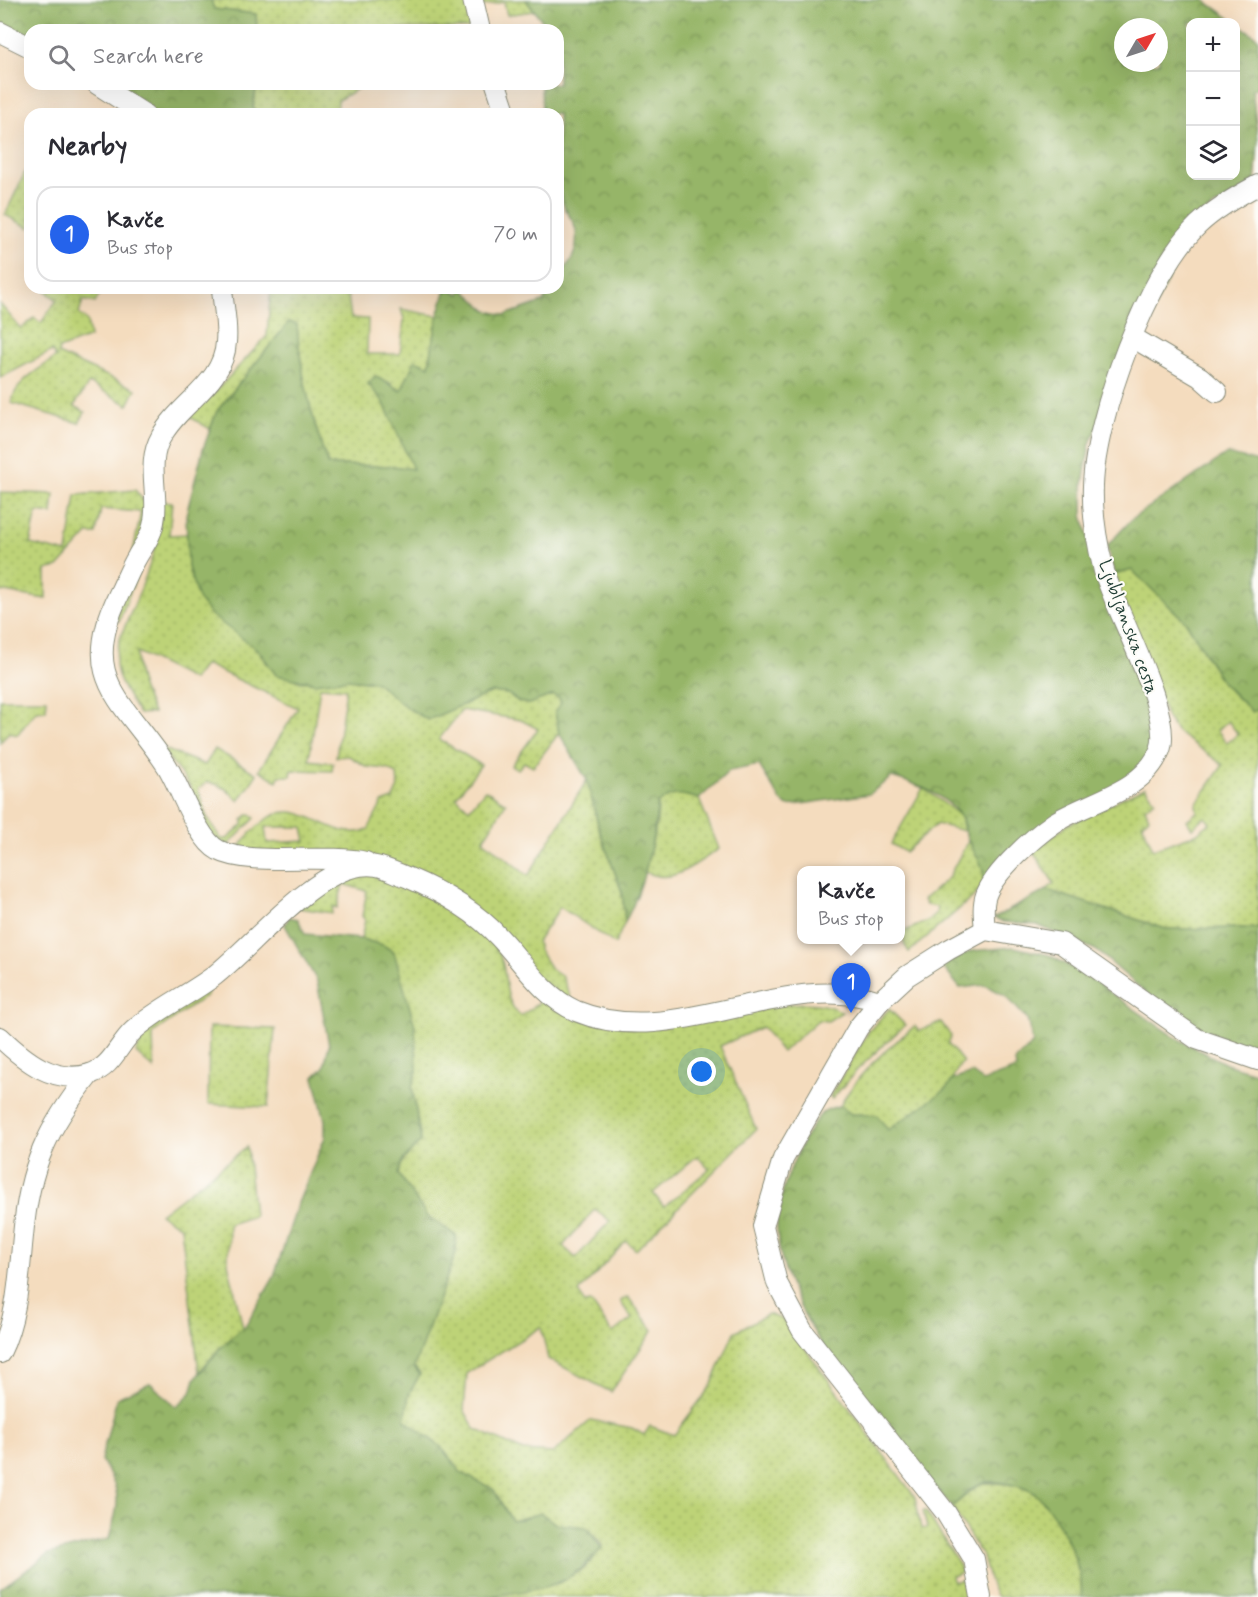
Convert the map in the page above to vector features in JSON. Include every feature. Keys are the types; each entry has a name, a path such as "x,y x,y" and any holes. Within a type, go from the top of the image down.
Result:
{"street":[{"path":"473,0 479,24"},
{"path":"0,32 24,44"},
{"path":"106,90 135,108"},
{"path":"498,90 504,108"},
{"name":"Ljubljanska cesta","path":"985,930 983,909 986,893 1012,859 1054,823 1116,794 1144,773 1161,749 1161,718 1104,572 1095,525 1093,485 1103,425 1120,363 1173,254 1198,225 1235,197 1258,185"},
{"path":"222,294 226,344 221,367 204,388 177,413 160,438 154,459 154,523 148,543 138,556 114,604 100,648 103,668 125,711 176,780 202,837 216,850 237,857 343,857 374,864 435,889 455,900 498,936 528,973 549,993 574,1010 598,1018 665,1021 789,998 836,993 880,1001"},
{"path":"1132,337 1200,376 1217,392"},
{"path":"0,1353 5,1343 19,1287 23,1234 40,1149 69,1100 90,1074 108,1063 133,1031 213,976 320,882 349,869 374,864"},
{"path":"981,1597 974,1559 946,1514 802,1330 777,1283 763,1226 783,1159 858,1028 880,1001 907,976 985,930 1061,943 1197,1039 1258,1060"},
{"path":"0,1037 40,1070 65,1076 90,1074"}],"green space":[{"path":"0,0 211,0 214,9 256,14 257,24 24,24 24,37 0,23"},
{"path":"211,0 469,0 472,24 257,24 256,14 213,9"},
{"path":"477,0 526,0 534,11 507,15 504,2 477,7"},
{"path":"526,0 1204,0 1229,18 1186,18 1186,180 1240,180 1240,26 1258,38 1258,88 1252,90 1258,139 1255,183 1198,216 1090,443 1083,484 1083,515 1097,576 1115,616 1151,716 1154,743 1142,767 985,880 981,865 967,839 962,819 947,802 929,791 892,777 869,794 788,806 781,801 759,765 729,771 699,799 678,795 658,803 647,864 638,893 625,922 622,892 600,832 587,780 559,733 555,712 561,703 559,698 553,695 529,704 519,702 508,694 492,692 428,720 406,707 376,682 348,679 314,683 276,675 259,651 211,615 198,599 188,567 186,515 203,449 217,411 289,322 297,324 308,396 328,465 393,466 413,469 383,401 368,384 375,376 401,391 415,360 429,366 445,294 469,294 488,311 505,315 543,302 548,294 564,294 564,270 575,251 576,232 564,207 564,108 542,108 541,90 564,90 564,24 543,24"},
{"path":"105,90 256,90 253,108 134,108"},
{"path":"256,90 355,90 338,100 337,108 253,107"},
{"path":"24,175 24,225 5,215"},
{"path":"50,294 100,294 95,303 83,300 79,314 87,321 90,337 59,349 58,354 136,389 128,405 89,383 74,406 85,412 79,423 11,403 23,382 56,357 52,351 0,378 0,304 21,329 34,318 41,323 57,300"},
{"path":"270,294 348,294 351,318 368,319 367,354 400,354 404,319 401,309 438,316 429,366 401,391 387,381 368,384 383,401 414,470 393,466 328,465 308,396 297,325 289,322 217,411 210,429 180,411 193,398 213,394 267,336"},
{"path":"1227,454 1258,462 1258,709 1252,712 1222,682 1187,623 1132,570 1114,575 1107,546 1133,518"},
{"path":"135,490 143,500 149,497 140,566 119,621 116,617 131,563 141,512 101,509 96,534 88,534 58,567 46,570 46,599 0,591 0,492 54,494 52,514 37,512 30,544 67,553 76,495"},
{"path":"161,501 172,502 169,535 188,534 188,567 199,599 259,651 266,663 301,682 348,679 376,682 406,707 428,720 492,692 508,694 519,702 528,704 553,695 559,698 561,703 555,712 559,733 533,767 524,762 518,769 511,766 538,729 521,720 462,710 439,739 481,765 456,797 469,809 485,790 506,803 483,840 528,876 587,780 600,832 622,892 625,922 615,944 560,907 537,942 539,950 551,969 562,976 570,996 566,1000 409,872 239,849 247,837 264,821 278,814 291,812 340,830 353,832 368,830 382,803 393,799 398,787 397,774 387,769 367,767 349,756 336,757 346,689 320,687 309,760 333,763 332,771 292,770 291,776 279,776 277,781 259,770 298,708 205,664 193,680 137,652 139,676 153,713 139,714 120,681 116,660 123,630 149,566","holes":["265,827 303,827 306,841 267,843"]},
{"path":"1132,570 1187,623 1222,683 1252,712 1258,709 1258,928 1166,929 1047,890 1054,883 1033,852 1067,825 1145,787 1155,800 1145,808 1149,817 1142,823 1153,849 1196,834 1210,823 1205,817 1192,828 1187,820 1197,812 1196,804 1223,765 1177,732 1167,718 1114,575","holes":["1228,721 1238,734 1227,743 1217,730"]},
{"path":"0,699 47,699 46,710 36,711 17,735 9,732 0,743"},
{"path":"215,749 257,774 239,801 225,788 213,783 207,782 198,789 207,817 221,839 227,839 243,825 243,820 249,814 255,818 228,845 220,842 209,831 193,792 162,750 205,765"},
{"path":"923,788 961,816 964,831 937,824 905,852 891,844"},
{"path":"683,792 699,799 719,849 675,875 655,876 645,872 657,822 658,803 669,795"},
{"path":"968,841 982,865 984,877 980,891 909,952 904,944 905,931 928,921 936,914 937,907 926,905 923,900 948,878"},
{"path":"374,874 424,895 471,922 496,948 503,965 510,1001 521,1016 541,1001 576,1018 735,1018 774,1006 803,1003 831,1007 842,1012 828,1021 818,1020 782,1052 762,1027 720,1046 756,1129 636,1250 626,1241 579,1292 584,1303 591,1302 612,1333 632,1319 620,1301 628,1297 653,1330 611,1392 548,1359 541,1327 467,1373 464,1410 475,1429 523,1451 553,1453 591,1420 632,1428 644,1435 650,1426 674,1435 711,1386 734,1332 768,1314 784,1320 915,1497 921,1529 927,1528 923,1511 926,1511 959,1564 962,1572 951,1577 953,1582 964,1579 967,1597 478,1597 559,1583 585,1568 603,1545 586,1527 556,1524 541,1513 512,1521 493,1489 461,1473 441,1447 405,1420 409,1394 420,1374 414,1367 456,1252 456,1236 427,1216 398,1174 403,1160 421,1141 412,1087 417,1071 383,945 361,939 365,920 362,916 367,891 343,884 337,908 333,906 332,913 299,908 328,879","holes":["697,1156 709,1169 664,1207 653,1193","595,1209 610,1221 576,1258 563,1246"]},
{"path":"1047,890 1166,929 1258,928 1258,1053 1193,1025 1151,997 1096,950 1037,925 1003,922 994,918"},
{"path":"289,917 298,919 305,934 361,939 383,945 394,952 415,1026 417,1071 412,1087 421,1141 403,1160 398,1174 427,1216 456,1236 456,1252 414,1367 420,1374 409,1394 405,1420 441,1447 461,1473 493,1489 512,1521 541,1513 556,1524 586,1527 602,1548 577,1572 552,1585 490,1596 0,1597 0,1589 49,1554 109,1539 117,1498 113,1481 101,1460 117,1398 150,1383 176,1407 191,1393 195,1379 219,1349 246,1325 273,1279 298,1203 325,1137 325,1120 314,1077 324,1067 329,1045 317,981 285,925"},
{"path":"1014,947 1049,955 1082,973 1176,1038 1226,1064 1258,1074 1258,1597 1081,1597 1079,1571 1067,1539 1050,1510 1031,1491 1000,1482 981,1483 952,1507 871,1412 843,1375 818,1338 797,1300 782,1262 777,1225 780,1201 799,1150 810,1129 823,1112 840,1106 851,1114 877,1115 888,1130 945,1090 953,1080 972,1073 983,1081 1016,1069 1015,1061 1033,1043 1027,1019 1005,995 985,985 960,988 941,965 971,951"},
{"path":"209,987 207,995 153,1033 154,1069 136,1053 141,1042 137,1036"},
{"path":"889,1009 905,1025 857,1070 832,1099 830,1096 869,1031"},
{"path":"941,1022 951,1036 948,1044 963,1062 949,1086 940,1095 888,1130 876,1115 851,1114 840,1106 864,1072 904,1035 915,1026 919,1031"},
{"path":"209,1027 275,1029 268,1107 208,1104"},
{"path":"247,1147 254,1216 229,1224 228,1263 243,1328 219,1349 199,1372 181,1227 160,1214"},
{"path":"981,1483 1019,1486 1031,1491 1050,1509 1074,1555 1079,1571 1081,1597 997,1597 991,1586 983,1557 952,1507"}],"place":[{"name":"Kavče","path":"851,1013"}]}
